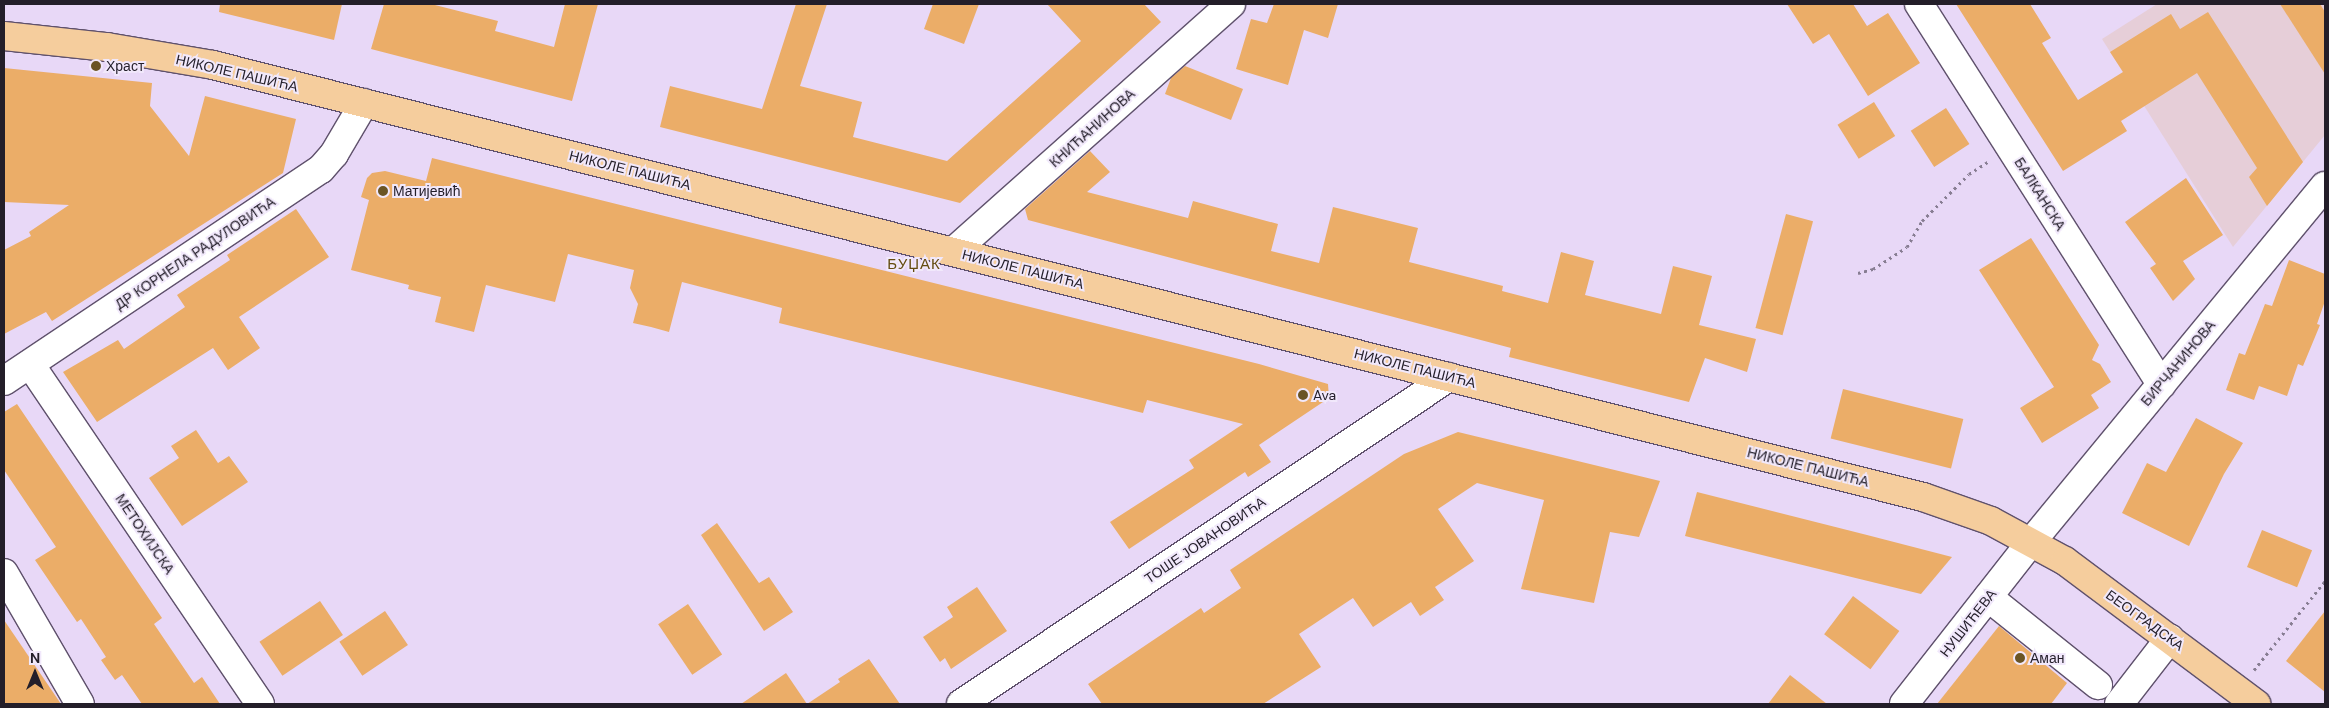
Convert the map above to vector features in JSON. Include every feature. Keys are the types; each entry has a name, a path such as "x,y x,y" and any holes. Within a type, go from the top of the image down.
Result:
{"main road":[{"name":"НИКОЛЕ ПАШИЋА","path":"4,36 107,47 214,65 1914,495 1991,521 2032,541"},
{"name":"БЕОГРАДСКА","path":"2032,541 2170,638 2247,697"}],"street":[{"name":"КНИЋАНИНОВА","path":"954,252 1231,4"},
{"name":"БАЛКАНСКА","path":"1919,4 2161,384"},
{"name":"ДР КОРНЕЛА РАДУЛОВИЋА","path":"4,381 321,169 334,154 364,103"},
{"name":"БИРЧАНИНОВА","path":"2032,541 2325,186"},
{"name":"МЕТОХИЈСКА","path":"30,364 260,704"},
{"name":"ТОШЕ ЈОВАНОВИЋА","path":"962,704 1449,376"},
{"name":"НУШИЋЕВА","path":"1904,704 2032,541"},
{"path":"4,573 80,704"},
{"path":"1988,597 2098,685"},
{"path":"2119,704 2170,638"}],"path":[{"path":"1858,273 1873,269 1907,247 1922,221 1944,198 1969,174 2010,147"},
{"path":"2247,697 2325,581"}],"shaded area":[{"path":"2157,4 2325,4 2325,135 2233,247 2102,39"}],"building":[{"path":"220,4 342,4 334,40 219,12"},
{"path":"384,4 431,4 498,21 495,31 554,47 565,4 598,4 572,101 371,49"},
{"path":"796,4 827,4 800,86 862,102 853,137 947,161 1081,41 1047,4 1144,4 1161,22 960,203 660,127 670,86 762,109"},
{"path":"933,4 979,4 964,44 924,29"},
{"path":"1274,4 1338,4 1328,38 1304,30 1288,85 1236,69 1251,19 1267,23"},
{"path":"1787,4 1853,4 1867,26 1888,13 1920,63 1868,96 1829,34 1813,44"},
{"path":"1956,4 2030,4 2051,38 2042,43 2078,100 2123,72 2110,52 2171,14 2180,29 2208,12 2303,162 2267,206 2249,177 2257,168 2197,73 2121,121 2127,131 2063,171"},
{"path":"2280,4 2320,4 2325,12 2325,74"},
{"path":"1185,66 1243,89 1231,120 1165,94 1171,78"},
{"path":"4,68 152,83 150,106 189,156 205,96 296,119 283,173 52,321 46,312 4,334 4,250 31,236 29,232 69,205 4,202"},
{"path":"1874,102 1895,136 1859,159 1838,125"},
{"path":"1946,108 1969,144 1934,167 1911,131"},
{"path":"1090,151 1110,172 1087,192 1188,218 1193,201 1278,224 1271,251 1319,263 1333,207 1418,228 1409,262 1503,286 1502,291 1548,303 1561,252 1594,261 1585,295 1661,314 1673,266 1712,276 1699,325 1756,339 1747,372 1705,358 1689,402 1509,357 1511,348 1028,220 1025,209"},
{"path":"432,158 1259,364 1328,384 1329,398 1259,445 1271,462 1248,477 1245,472 1129,549 1110,522 1194,468 1189,460 1243,424 1147,400 1143,413 779,323 782,308 682,282 669,332 633,323 638,304 630,288 634,270 568,254 555,302 486,285 474,332 435,322 441,297 408,289 409,285 351,270 369,200 361,197 367,178 372,173 385,171 426,181"},
{"path":"2186,178 2223,235 2183,261 2195,279 2173,301 2150,268 2156,264 2125,222"},
{"path":"296,209 329,257 239,317 260,348 228,370 213,348 97,422 63,372 118,340 124,349 185,307 177,295 230,260 227,255"},
{"path":"1786,214 1813,221 1783,335 1755,328"},
{"path":"2031,238 2099,345 2092,360 2100,364 2111,382 2091,395 2099,408 2042,443 2020,408 2054,387 1979,270"},
{"path":"2289,260 2325,274 2325,301 2317,324 2320,325 2303,366 2298,364 2287,396 2259,386 2254,400 2226,390 2239,353 2245,355 2265,304 2272,306"},
{"path":"1843,389 1963,419 1951,468 1831,438"},
{"path":"17,404 162,618 154,624 194,683 202,677 220,704 142,704 122,675 115,680 101,660 106,657 81,619 77,622 35,560 56,547 4,470 4,412"},
{"path":"2196,418 2243,443 2224,474 2189,546 2122,513 2147,463 2166,472"},
{"path":"196,430 218,463 229,456 248,482 182,526 149,478 179,458 171,446"},
{"path":"1458,432 1660,481 1639,537 1610,532 1594,603 1521,589 1544,500 1477,483 1438,509 1474,561 1435,587 1444,600 1420,616 1411,602 1373,627 1353,598 1299,634 1321,667 1263,704 1102,704 1088,684 1201,608 1204,613 1241,588 1230,570 1404,454"},
{"path":"1697,492 1952,557 1921,594 1685,536"},
{"path":"717,523 759,583 769,577 793,612 764,631 701,535"},
{"path":"2262,530 2312,550 2297,587 2247,567"},
{"path":"977,587 1007,631 951,669 945,658 940,662 923,637 953,617 947,607"},
{"path":"1853,596 1899,631 1870,669 1824,634"},
{"path":"320,601 343,635 282,676 259,642"},
{"path":"688,604 722,655 692,675 658,624"},
{"path":"385,611 408,645 362,676 339,642"},
{"path":"2325,611 2325,692 2286,661"},
{"path":"4,620 61,704 4,704"},
{"path":"1999,626 2067,683 2051,704 1937,704"},
{"path":"869,659 900,704 807,704 840,682 838,679"},
{"path":"786,673 807,704 741,704"},
{"path":"1790,675 1827,704 1768,704"}],"place":[{"name":"Храст","path":"96,66"},
{"name":"Матијевић","path":"383,191"},
{"name":"Ava","path":"1303,395"},
{"name":"Аман","path":"2020,658"}],"district":[{"name":"БУЏАК","path":"914,265"}]}
